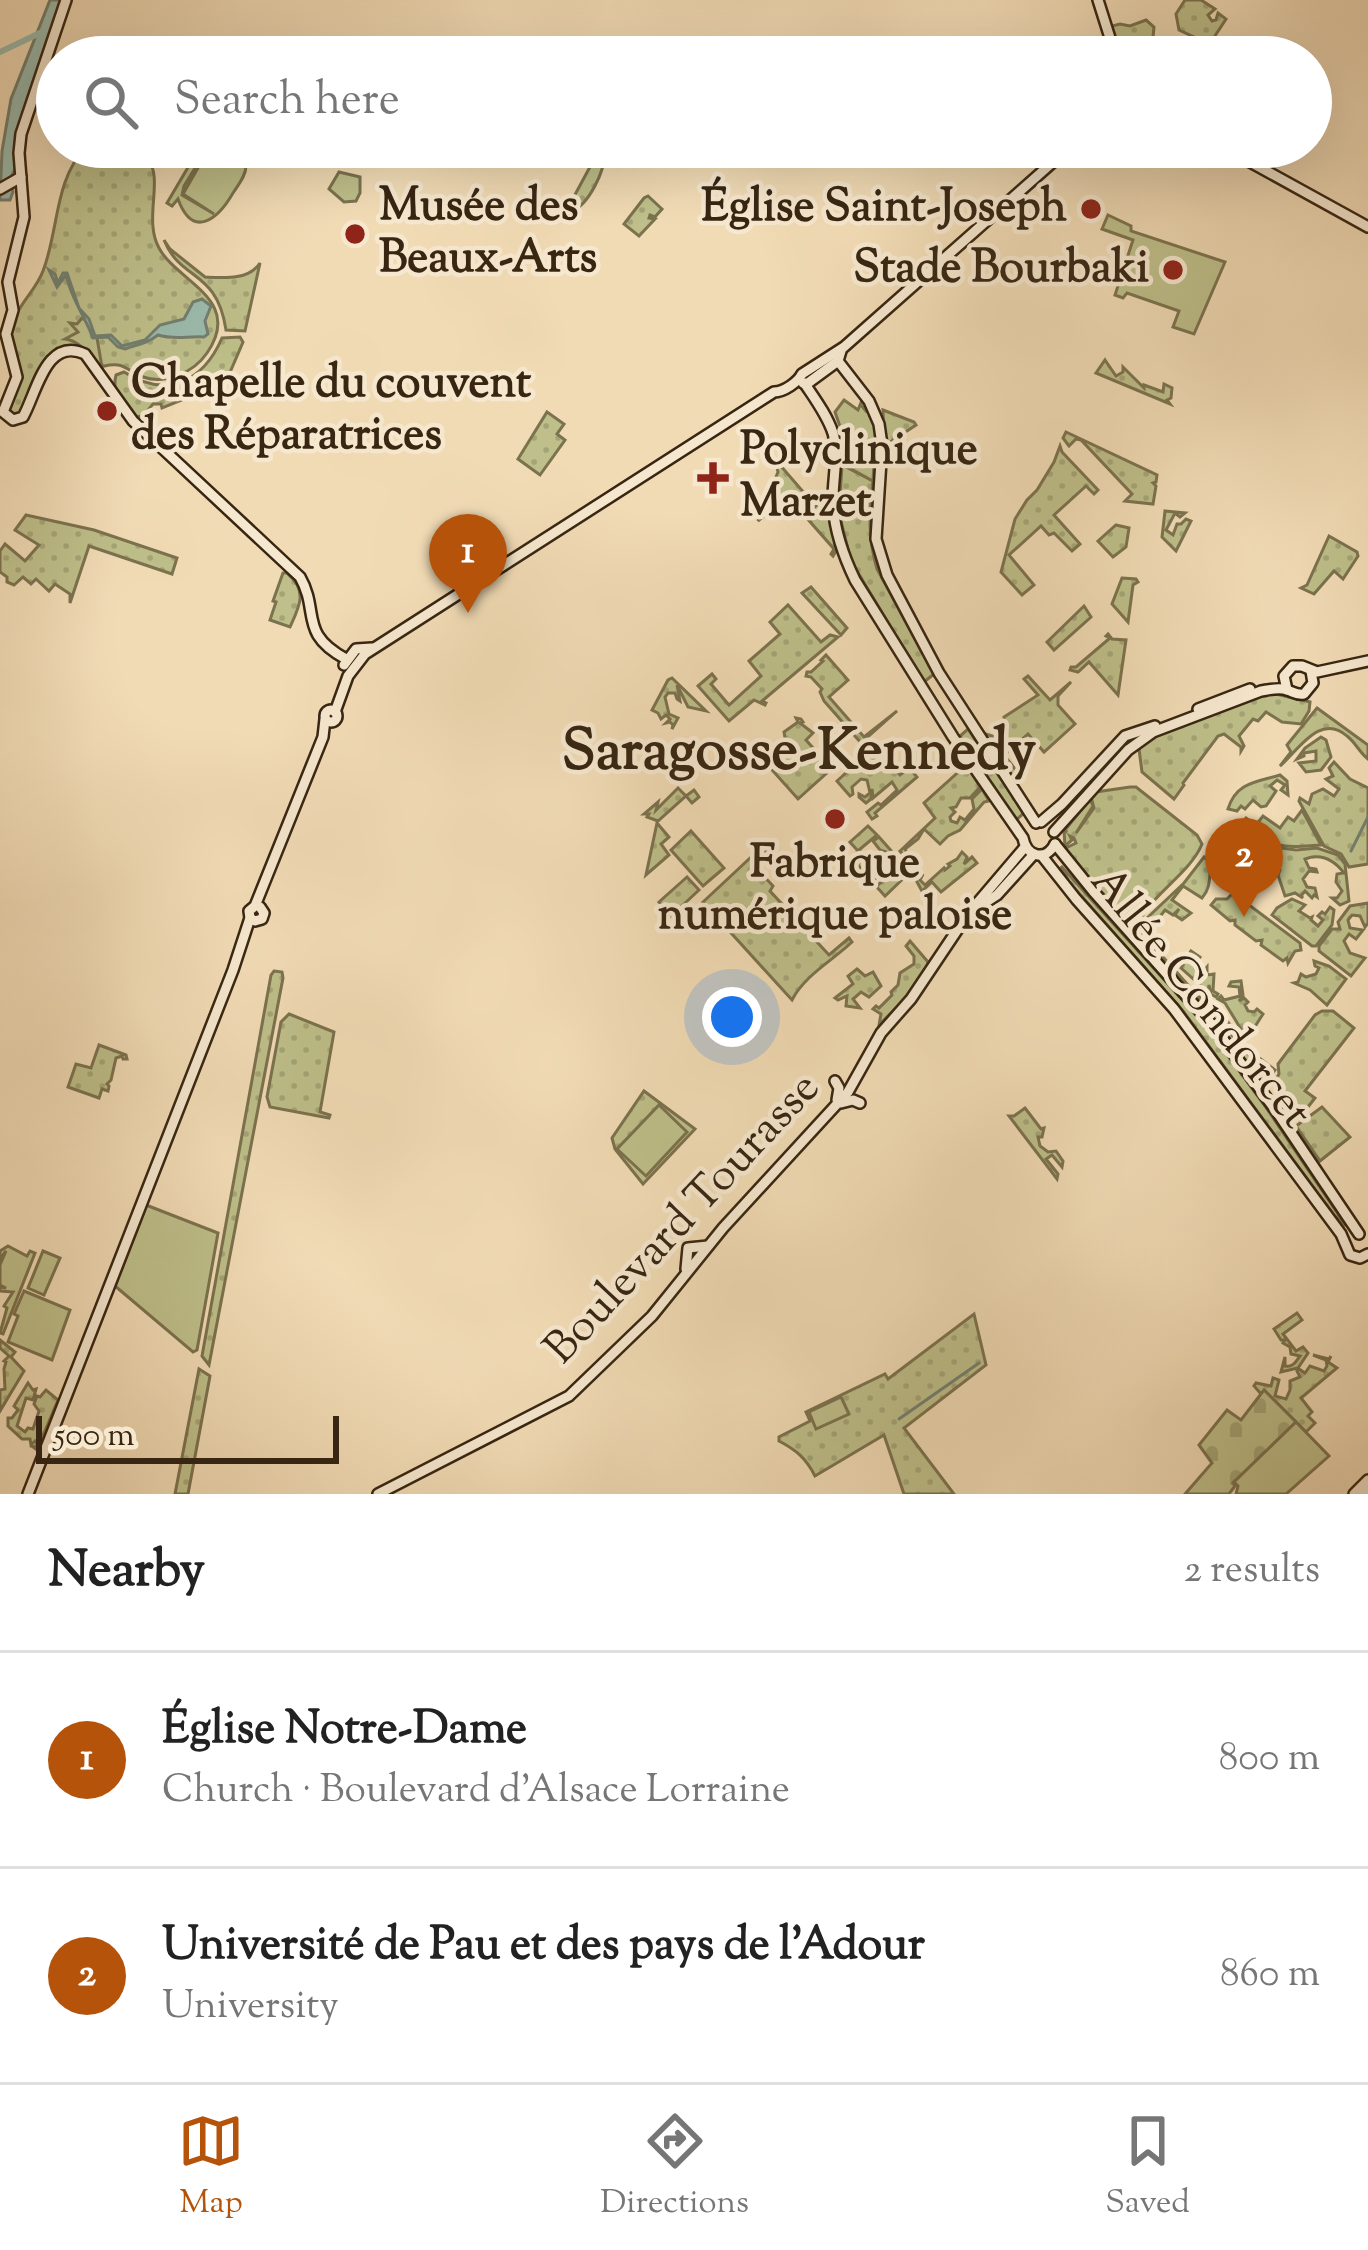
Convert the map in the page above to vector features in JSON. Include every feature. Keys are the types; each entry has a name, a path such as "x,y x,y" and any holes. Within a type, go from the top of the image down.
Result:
{"main road":[{"path":"54,36 66,0"},
{"path":"1098,0 1110,36"},
{"path":"36,89 22,130 16,178 24,217 9,275 6,310 6,339 17,377 3,408 8,418 16,421 25,415 48,363 59,352 72,349 85,354 135,424 300,578 312,626 345,664"},
{"path":"28,1494 253,920 262,920 264,915 257,906 331,716 345,664 358,648 365,652 377,646 750,409 802,382 803,374 835,358 1046,168"},
{"path":"1261,168 1368,227"},
{"path":"0,189 16,178"},
{"name":"Allée Condorcet","path":"835,358 869,401 879,424 876,539 887,574 939,673 1039,822 1102,902 1214,1027 1364,1236"},
{"name":"Allée Condorcet","path":"802,382 831,426 833,502 843,555 954,739 1031,849 1174,1009 1346,1243 1350,1255 1364,1260"},
{"path":"777,396 801,390 813,396"},
{"path":"1312,677 1368,664"},
{"path":"1293,666 1302,666 1312,677 1304,694 1295,695 1285,685 1286,672 1293,666"},
{"path":"1094,780 1050,817 1027,828 1031,849 1050,852 1094,780 1129,741 1220,699 1285,685"},
{"name":"Boulevard Tourasse","path":"378,1494 569,1396 652,1316 708,1246 848,1093 880,1033 917,991 968,914 1031,849"},
{"path":"835,1081 836,1106"},
{"path":"836,1106 849,1100 860,1103"},
{"path":"1346,1243 1352,1236 1364,1236"},
{"path":"1354,1494 1368,1480"}],"green space":[{"path":"1185,0 1201,0 1215,9 1208,15 1212,21 1218,13 1226,19 1215,36 1192,36 1179,30 1176,14"},
{"path":"1146,20 1154,27 1153,36 1115,36 1112,26"},
{"path":"72,168 152,168 153,225 159,248 213,305 216,334 195,366 161,379 143,377 118,365 99,367 85,349 61,350 37,377 22,413 13,415 8,411 20,371 12,328 43,271"},
{"path":"188,168 195,168 182,195 214,214 183,194 198,168 245,168 227,202 213,217 206,221 191,219 178,199 172,206 167,203"},
{"path":"589,168 602,168 584,202 572,211 571,202"},
{"path":"339,172 360,177 356,201 344,202 329,189"},
{"path":"648,196 662,209 655,217 650,215 655,219 639,236 624,224"},
{"name":"Stade Bourbaki","path":"1108,215 1131,226 1131,231 1225,262 1194,334 1173,327 1179,311 1127,293 1123,298 1115,295 1133,240 1102,229"},
{"path":"164,240 205,277 243,275 260,263 245,331 226,330 215,296 180,263 171,253"},
{"path":"83,317 92,337 97,338 102,367 81,346 65,339 78,332 70,323 77,324"},
{"path":"240,337 243,342 231,370 209,396 193,386 184,399 162,408 153,404 134,418 117,393 116,375 124,372 154,384 182,382 205,366 222,338"},
{"path":"1105,360 1116,376 1123,367 1144,388 1163,392 1164,384 1172,388 1170,404 1096,373"},
{"path":"844,400 858,410 862,400 876,425 873,481 844,465 844,438 835,412"},
{"path":"883,410 914,422 916,425 884,446"},
{"path":"547,412 564,424 557,434 565,440 540,475 518,459"},
{"path":"1066,432 1157,475 1153,504 1125,501 1132,494 1081,440 1069,446 1063,438"},
{"path":"1060,446 1098,490 1094,494 1086,486 1054,515 1080,544 1072,551 1041,526 1009,555 1034,585 1022,595 1001,572 1015,519"},
{"path":"776,464 806,495 798,502 789,494 758,521 778,472"},
{"path":"842,465 873,481 874,558 934,674 924,682 851,561 839,513"},
{"path":"819,503 829,505 836,551 833,556 834,549 805,516"},
{"path":"1165,511 1185,513 1180,517 1175,513 1166,530 1173,535 1177,524 1191,521 1176,551 1162,537"},
{"path":"26,515 94,530 177,558 172,574 89,546 70,603 70,594 55,584 49,591 36,579 31,584 23,577 14,585 0,572 0,551 5,544 25,561 39,545 15,530"},
{"path":"1116,525 1129,528 1126,547 1113,557 1098,541"},
{"path":"1329,536 1358,556 1343,579 1334,571 1314,594 1301,588 1307,585"},
{"path":"283,573 300,592 290,627 270,620"},
{"path":"1122,578 1138,582 1133,585 1128,622 1112,604"},
{"path":"811,587 847,628 841,635 802,593"},
{"path":"788,605 821,642 830,635 838,637 762,701 765,705 754,700 729,721 698,686 712,674 716,679 711,684 729,705 761,676 749,661 780,634 770,622"},
{"path":"1084,606 1091,617 1054,650 1047,642"},
{"path":"1108,634 1126,640 1118,695 1089,662 1078,672 1070,670 1110,638"},
{"path":"826,655 848,680 829,697 864,737 897,711 861,743 824,701 822,689 806,676"},
{"path":"1028,676 1050,700 1071,682 1058,696 1058,705 1075,724 1044,752 1028,734 1004,755 1019,774 1013,778 983,733 1001,739 1004,717 1038,695 1024,679"},
{"path":"672,678 706,711 688,707 677,685 680,701 675,693 665,697 669,714 678,718 672,729 666,715 661,719 652,710"},
{"path":"1261,695 1310,702 1301,724 1282,722 1266,712 1239,736 1244,746 1241,751 1224,734 1218,736 1174,799 1142,772 1139,749 1150,737"},
{"path":"1317,708 1368,745 1368,759 1347,736 1328,728 1310,736 1280,766 1291,752 1287,745"},
{"path":"796,718 813,733 806,740 822,758 835,757 839,762 798,799 765,762 786,743 784,732 798,722"},
{"path":"968,729 1024,813 1016,820 960,736"},
{"path":"1321,737 1331,757 1321,770 1306,772 1299,763 1316,761 1316,751 1297,759"},
{"path":"872,749 900,775 909,768 917,777 872,819 867,812 897,790 892,782 873,798 872,789 866,803 859,794 870,793 867,780 852,787 850,796 837,781"},
{"path":"1334,762 1350,779 1368,788 1368,864 1349,867 1341,854 1324,846 1299,801 1309,804 1312,794 1323,789 1334,796 1339,789 1326,779 1333,776 1329,768"},
{"path":"964,767 980,787 951,808 955,812 951,821 965,820 974,809 972,799 982,789 989,801 940,844 924,829 905,849 906,858 900,851 935,818 924,803"},
{"path":"1280,775 1287,781 1288,795 1277,780 1270,786 1276,791 1266,806 1253,800 1245,809 1228,809 1242,788"},
{"path":"1136,787 1202,844 1148,908 1138,929 1188,985 1219,1009 1246,1048 1275,1070 1272,1074 1239,1045 1271,1076 1263,1087 1183,986 1218,1012 1236,1041 1223,1015 1185,984 1067,854 1066,848 1076,843 1070,836 1065,846 1064,831 1090,799 1093,806 1076,833 1094,808 1091,797 1096,792"},
{"path":"678,788 686,796 658,821 644,814 658,802 656,810"},
{"path":"1302,810 1321,845 1278,845 1242,823 1246,818 1256,825 1263,816 1280,828"},
{"path":"657,823 669,837 661,844 669,855 646,875"},
{"path":"868,826 877,835 859,850 874,866 872,882 852,858 858,851 850,842"},
{"path":"691,831 724,868 703,886 671,850"},
{"path":"1251,833 1267,846 1317,848 1338,855 1345,864 1349,901 1340,905 1332,898 1342,891 1336,882 1337,874 1344,873 1322,857 1305,859 1317,872 1309,871 1303,879 1307,887 1315,888 1317,897 1305,891 1303,898 1295,893 1285,896 1280,870 1265,868 1273,856 1263,849 1253,861 1242,853 1246,852 1238,845 1239,837"},
{"path":"879,837 910,872 885,896 875,885 901,865 889,866 893,861 873,841"},
{"path":"763,846 767,851 755,867 773,886 770,891 829,955 849,938 852,942 811,976 792,1000 703,902"},
{"path":"962,852 967,857 964,864 972,857 977,863 941,892 932,882 922,891 916,880 923,874 920,880 925,885"},
{"path":"1204,857 1211,864 1205,894 1202,898 1183,886 1172,900 1191,913 1182,920 1175,915 1179,909 1173,915 1165,910 1148,933 1147,918"},
{"path":"1061,866 1207,1027 1346,1226 1183,1011 1069,882"},
{"path":"687,877 699,890 669,918 659,902"},
{"path":"1233,893 1300,943 1301,950 1288,963 1211,905"},
{"path":"1292,899 1305,905 1299,911 1318,926 1322,912 1330,907 1334,910 1332,925 1316,946 1272,915"},
{"path":"1368,903 1365,927 1360,916 1348,920 1350,928 1363,930 1356,939 1349,934 1344,941 1350,953 1365,958 1351,976 1319,951 1319,946 1332,929 1340,929 1338,922 1350,906"},
{"path":"910,941 928,962 927,968 879,1025 881,1014 873,1009 892,995 900,973 914,964 906,946"},
{"path":"1191,951 1200,957 1196,971 1207,967 1207,975 1214,974 1216,997 1209,985 1208,992 1181,968"},
{"path":"1314,961 1346,979 1327,1005 1294,983 1301,974 1316,974 1319,968"},
{"path":"857,969 865,976 873,972 881,986 869,997 861,992 853,999 860,1008 846,1006 847,996 835,998 853,984 848,976"},
{"path":"274,971 282,972 283,978 209,1365 202,1356"},
{"path":"1241,981 1243,995 1239,1001 1244,998 1248,1011 1257,1009 1263,1014 1247,1039 1218,999 1240,996 1239,987 1229,986"},
{"path":"1322,1011 1333,1011 1354,1028 1305,1091 1315,1098 1308,1107 1289,1112 1276,1079 1278,1064"},
{"path":"289,1014 334,1032 320,1112 329,1118 270,1107 267,1097 281,1022"},
{"path":"99,1045 127,1059 116,1058 108,1091 102,1089 99,1098 68,1087 76,1064 91,1068"},
{"path":"644,1091 695,1129 643,1184 615,1149 612,1138"},
{"path":"659,1105 687,1132 646,1176 617,1149"},
{"path":"1322,1107 1350,1137 1320,1161 1296,1126"},
{"path":"1025,1108 1044,1128 1038,1137 1040,1146 1056,1151 1063,1161 1062,1167 1052,1155 1046,1159 1057,1179 1009,1116"},
{"path":"146,1205 218,1233 193,1352 115,1286"},
{"path":"8,1246 27,1256 30,1251 35,1253 3,1334 4,1306 13,1292 0,1291 6,1288 0,1285 0,1265 6,1251 0,1259 0,1251"},
{"path":"43,1251 60,1258 44,1295 28,1288"},
{"path":"24,1291 70,1310 52,1360 8,1342"},
{"path":"1297,1313 1302,1320 1283,1334 1296,1351 1303,1347 1308,1353 1298,1368 1281,1372 1285,1357 1288,1366 1300,1356 1291,1354 1274,1329"},
{"path":"974,1314 986,1365 904,1428 954,1494 904,1494 884,1435 815,1476 800,1455 779,1441 810,1421 806,1412 885,1374 888,1379"},
{"path":"0,1340 15,1352 11,1357 24,1371 0,1411 4,1361 9,1356 0,1348"},
{"path":"1313,1355 1331,1356 1328,1362 1337,1368 1301,1398 1315,1423 1306,1432 1254,1386 1271,1386 1273,1378 1279,1380 1275,1396 1286,1399 1290,1381 1300,1377 1299,1369 1305,1373 1310,1366 1324,1371 1326,1360"},
{"path":"199,1369 210,1376 188,1494 175,1494"},
{"path":"28,1383 36,1389 33,1400 26,1398 17,1426 25,1432 33,1429 39,1411 34,1404 37,1396 46,1390 58,1400 37,1450 35,1441 31,1445 30,1439 22,1439 8,1426"},
{"path":"1264,1390 1296,1422 1233,1483 1229,1494 1185,1494 1212,1463 1199,1445 1227,1410 1241,1420"},
{"path":"841,1397 849,1414 816,1429 809,1412"},
{"path":"1296,1422 1329,1456 1286,1494 1236,1494 1234,1482"}],"shaded area":[{"path":"50,0 61,0 49,36 36,36 36,74 19,125 10,179 13,192 10,200 0,200 11,99"},
{"path":"49,270 58,283 67,273 95,336 111,335 122,346 145,340 160,325 184,319 193,302 202,299 211,306 205,321 208,334 158,335 125,349 108,337 93,338 71,292 66,275 57,287"}],"waterway":[{"path":"0,52 44,31"},
{"path":"1351,851 1368,817"},
{"path":"899,1419 979,1363"}],"place":[{"name":"Église Saint-Joseph","path":"1091,209"},
{"name":"Musée des Beaux-Arts","path":"355,234"},
{"name":"Stade Bourbaki","path":"1173,270"},
{"name":"Chapelle du couvent des Réparatrices","path":"107,411"},
{"name":"Polyclinique Marzet","path":"713,478"},
{"name":"Église Notre-Dame","path":"468,613"},
{"name":"Fabrique numérique paloise","path":"835,819"},
{"name":"Université de Pau et des pays de l'Adour","path":"1244,917"}],"district":[{"name":"Saragosse-Kennedy","path":"799,754"}]}
